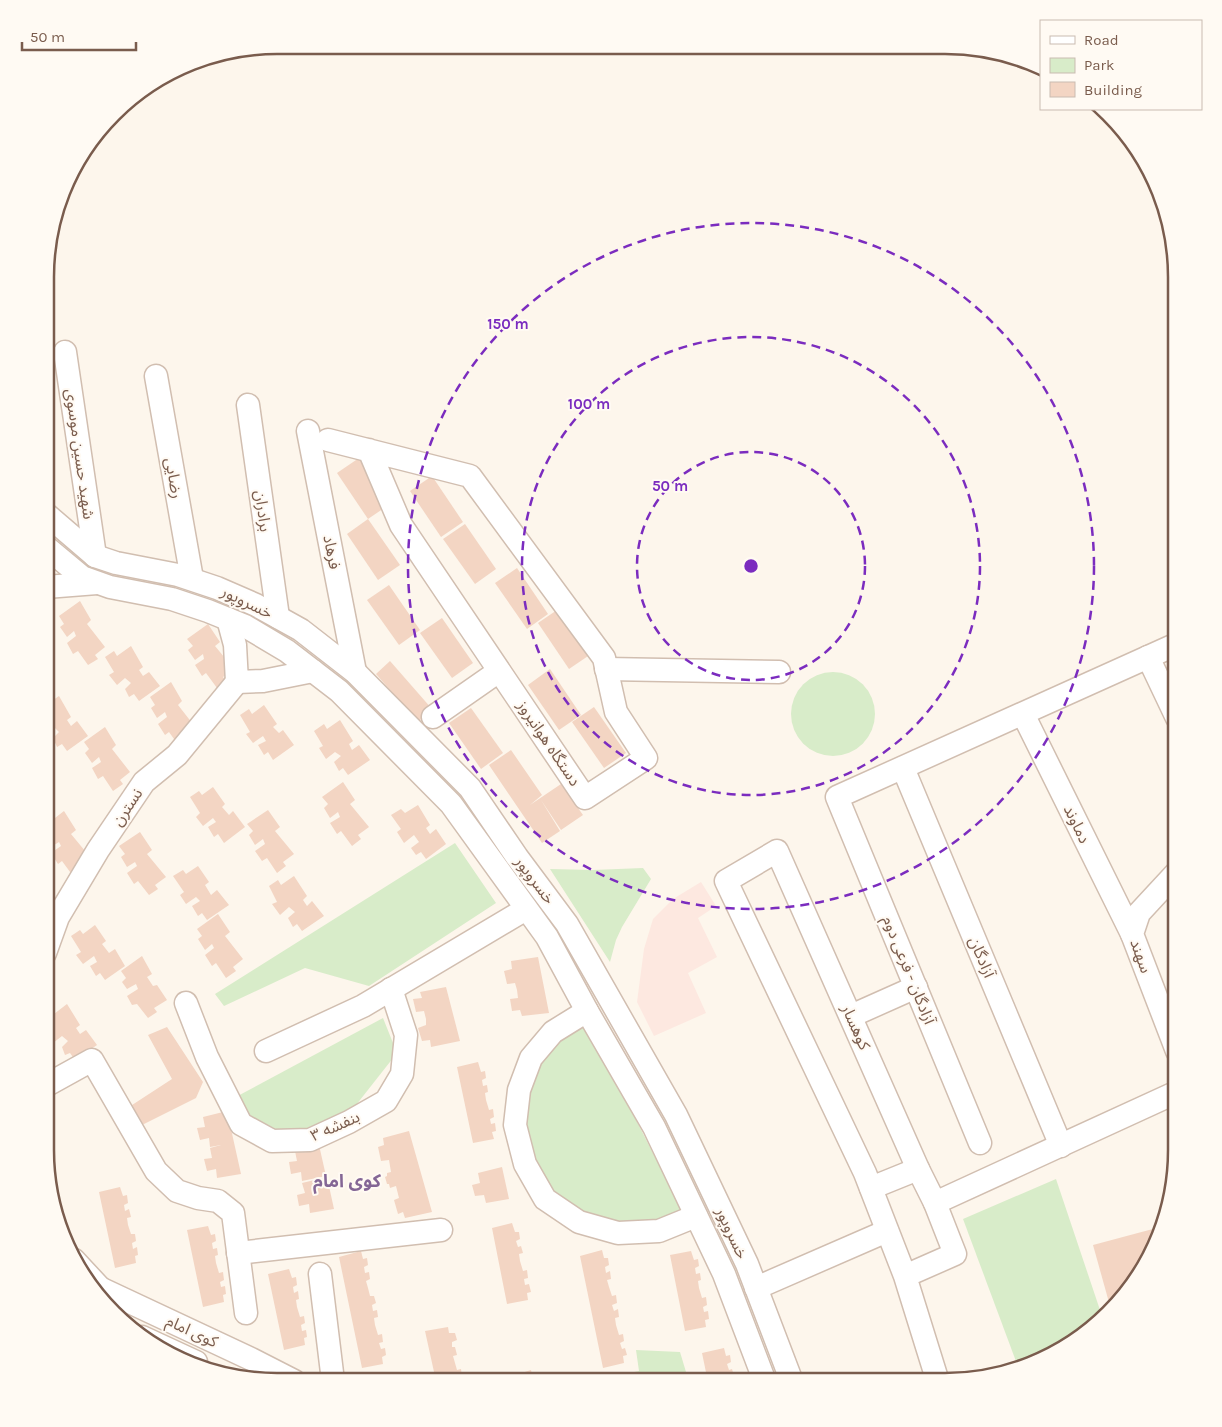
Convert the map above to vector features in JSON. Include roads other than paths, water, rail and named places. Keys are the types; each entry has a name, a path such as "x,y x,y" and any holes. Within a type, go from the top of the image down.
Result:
{"street":[{"name":"شهید حسین موسوی","path":"65,352 91,552"},
{"name":"رضایی","path":"156,376 192,580"},
{"name":"برادران","path":"248,405 278,617"},
{"name":"فرهاد","path":"308,431 359,677"},
{"name":"دستگاه هوانیروز","path":"328,440 369,450 470,476 604,658 616,712 646,758 585,798 401,525 369,450"},
{"name":"دستگاه هوانیروز","path":"389,497 388,482 390,473 398,466 419,463"},
{"path":"54,521 91,552 84,577"},
{"name":"خسروپور","path":"91,552 116,563 178,575 217,588 256,604 301,630 359,677 470,788 517,857 567,924 676,1115 747,1264 789,1373"},
{"path":"54,553 84,577"},
{"path":"54,585 84,577"},
{"name":"خسروپور","path":"84,577 110,587 172,599 228,619 245,626 287,651 347,699 451,804 546,937 654,1127 724,1274 762,1373"},
{"path":"228,619 235,645 237,682 263,681 313,671"},
{"path":"902,768 1168,648"},
{"path":"1148,657 1168,699"},
{"path":"606,669 779,672"},
{"path":"434,717 500,671"},
{"path":"347,699 359,677"},
{"name":"نسترن","path":"54,929 58,917 98,850 144,782 177,755 237,682"},
{"name":"دماوند","path":"1023,714 1132,934"},
{"name":"آزادگان - فرعی دوم","path":"902,768 837,797 980,1143"},
{"name":"آزادگان","path":"902,768 1062,1146"},
{"name":"کوهسار","path":"871,1188 726,881 778,852 918,1169 935,1203 955,1254 906,1276"},
{"path":"499,871 517,857"},
{"name":"سهند","path":"1168,882 1139,913 1132,934 1168,1030"},
{"path":"266,1051 363,1006 526,909"},
{"path":"851,1016 916,987"},
{"name":"بنفشه ۳","path":"186,1003 206,1057 240,1124 272,1141 310,1140 349,1122 386,1101 402,1074 406,1035 391,989"},
{"path":"587,1011 553,1032 531,1058 519,1090 515,1125 525,1164 545,1200 579,1222 618,1233 650,1232 658,1231 696,1216"},
{"path":"54,1081 92,1060 156,1171 177,1191 198,1198 218,1201 233,1213 246,1313"},
{"path":"935,1203 1168,1096"},
{"path":"676,1173 697,1160"},
{"path":"918,1169 871,1188 906,1276 935,1373"},
{"path":"238,1253 441,1230"},
{"path":"756,1288 887,1231"},
{"path":"320,1274 332,1373"},
{"name":"کوی امام","path":"103,1290 277,1373"}],"district":[{"name":"کوی امام","path":"347,1181"}]}
